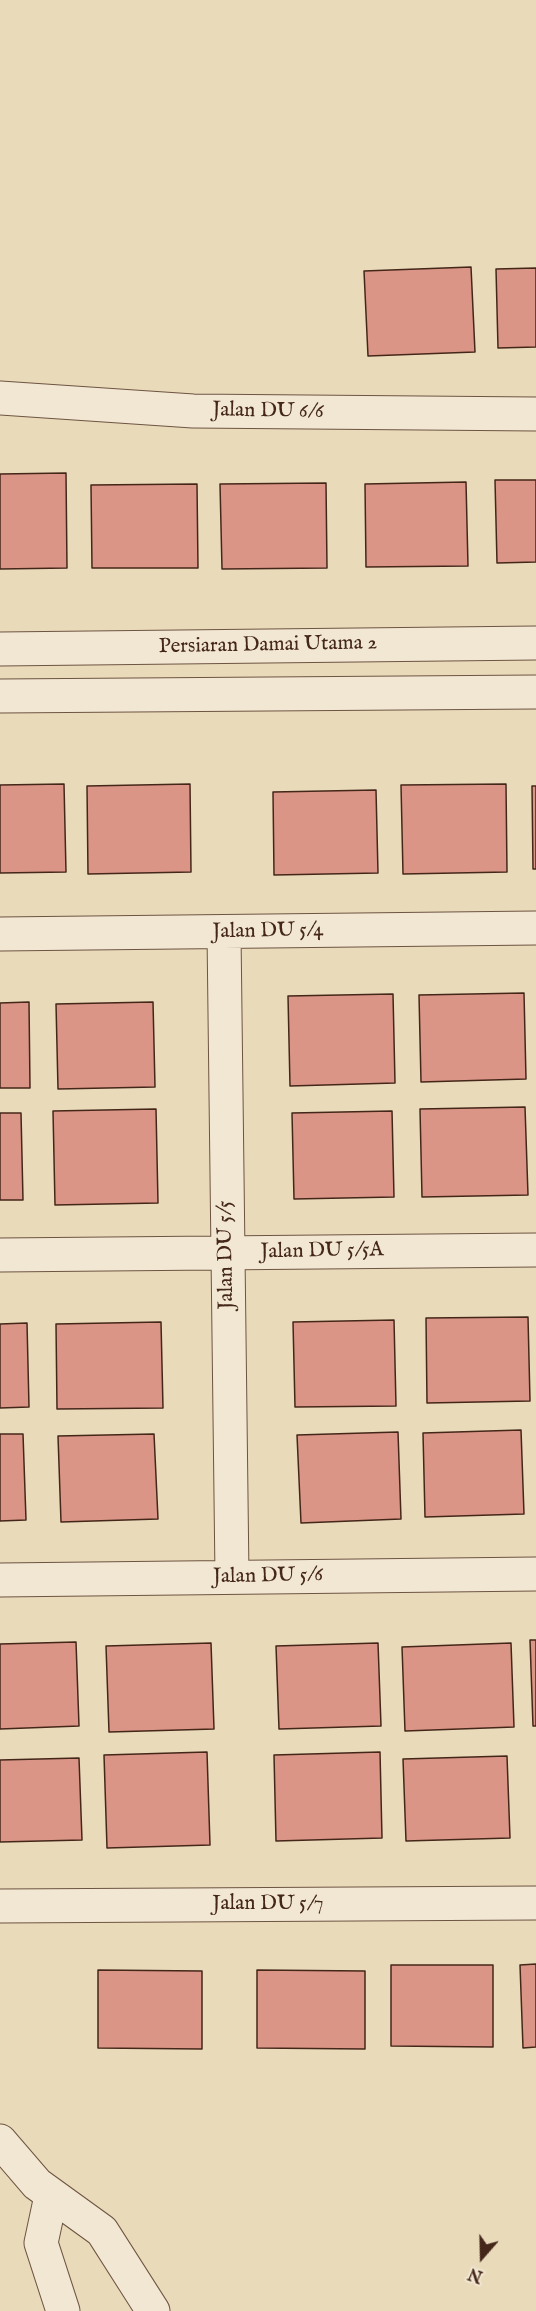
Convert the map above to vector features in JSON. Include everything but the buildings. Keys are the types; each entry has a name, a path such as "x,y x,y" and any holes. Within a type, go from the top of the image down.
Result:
{"street":[{"name":"Jalan DU 6/6","path":"0,398 193,411 536,414"},
{"name":"Persiaran Damai Utama 2","path":"0,649 536,643"},
{"path":"0,696 536,692"},
{"name":"Jalan DU 5/4","path":"0,934 224,933 536,927"},
{"name":"Jalan DU 5/5","path":"224,933 232,1577"},
{"name":"Jalan DU 5/5A","path":"0,1255 536,1250"},
{"name":"Jalan DU 5/6","path":"0,1580 536,1574"},
{"name":"Jalan DU 5/7","path":"0,1906 536,1903"},
{"path":"0,2141 37,2184 102,2230 153,2311"},
{"path":"51,2196 41,2243 63,2311"}]}
